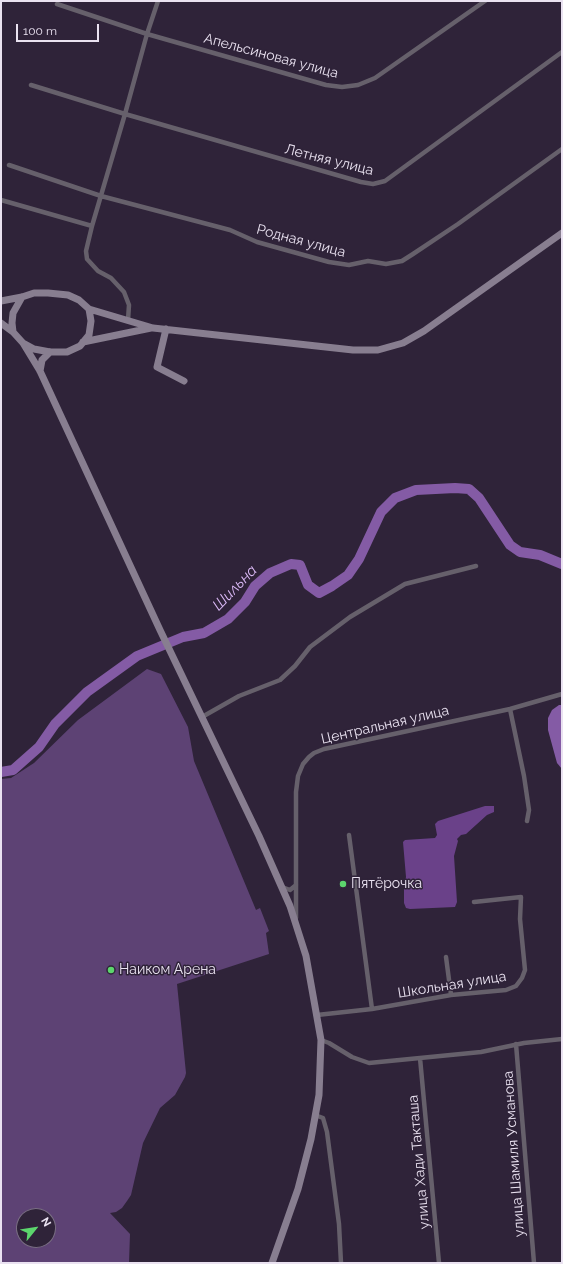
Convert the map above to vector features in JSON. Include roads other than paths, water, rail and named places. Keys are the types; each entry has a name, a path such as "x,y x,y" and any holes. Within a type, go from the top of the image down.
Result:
{"street":[{"path":"128,320 129,305 124,292 111,278 98,271 87,259 86,251 100,196 158,1"},
{"name":"Апельсиновая улица","path":"57,4 147,34 326,85 342,87 358,85 375,78 485,1"},
{"name":"Летняя улица","path":"31,85 125,114 361,182 373,184 385,181 562,52"},
{"name":"Родная улица","path":"10,165 100,196 230,230 257,242 329,262 350,264 368,261 386,264 402,261 413,254 562,149"},
{"path":"1,200 92,226"},
{"path":"1,301 34,293 48,292 68,295 79,300 88,309 153,328 354,350 378,350 403,343 424,331 562,233"},
{"path":"13,332 13,313 22,297"},
{"path":"23,343 34,350 50,352 67,352 80,346 89,335 91,321 88,309"},
{"path":"1,323 13,332 23,343 40,371 160,630 259,836 282,887 296,923 306,956 321,1040 319,1095 312,1139 298,1189 272,1263"},
{"path":"83,342 153,328"},
{"path":"166,329 158,367 184,381"},
{"path":"40,371 42,360 50,352"},
{"path":"202,717 240,696 280,680 296,666 310,647 350,617 405,584 476,566"},
{"name":"Центральная улица","path":"296,923 296,792 298,776 308,757 324,749 510,710 562,694"},
{"path":"510,710 524,776 529,810 527,821"},
{"path":"349,835 372,1009"},
{"path":"282,887 290,890 296,885"},
{"name":"Школьная улица","path":"317,1015 372,1009 451,994 506,990 516,986 522,978 525,970 520,919 522,897 474,902"},
{"path":"446,957 451,994"},
{"path":"321,1040 329,1042 352,1057 369,1063 481,1052 516,1044 562,1038"},
{"name":"улица Шамиля Усманова","path":"516,1044 534,1263"},
{"name":"улица Хади Такташа","path":"420,1058 439,1263"},
{"path":"315,1115 323,1118 327,1132 339,1224 341,1263"}],"waterway":[{"name":"Шильна","path":"1,772 13,770 39,747 55,724 87,692 137,656 183,637 204,633 228,619 245,602 255,586 270,573 291,564 300,565 308,585 319,593 332,586 348,575 359,559 381,512 395,498 416,490 455,488 469,489 479,498 510,545 520,552 540,555 562,564"}],"place":[{"name":"Пятёрочка","path":"343,884"},
{"name":"Наиком Арена","path":"111,970"}]}
